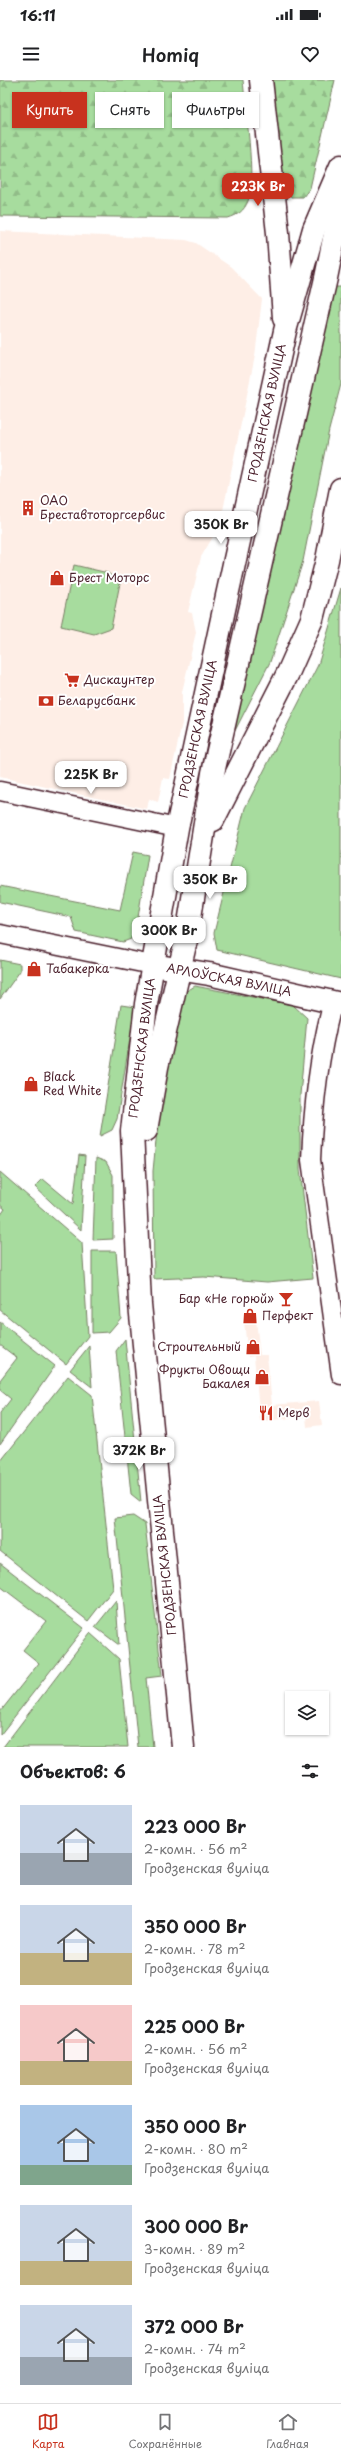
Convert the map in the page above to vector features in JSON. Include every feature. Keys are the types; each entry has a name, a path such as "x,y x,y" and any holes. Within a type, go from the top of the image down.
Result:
{"main road":[{"path":"261,80 278,233 285,331"},
{"name":"ГРОДЗЕНСКАЯ ВУЛІЦА","path":"183,1747 140,1304 132,1131 146,1004 177,828 285,331 314,229 341,166"},
{"name":"ГРОДЗЕНСКАЯ ВУЛІЦА","path":"136,1192 157,1067 180,970 215,765 334,277 336,234 341,187"},
{"path":"302,272 334,277"},
{"name":"ГРОДЗЕНСКАЯ ВУЛІЦА","path":"202,840 288,673 312,619 327,560 341,489"},
{"name":"АРЛОЎСКАЯ ВУЛІЦА","path":"152,965 337,1003"}],"street":[{"path":"0,791 177,828"},
{"name":"АРЛОЎСКАЯ ВУЛІЦА","path":"0,934 152,965"},
{"path":"337,1003 326,1030 312,1133 311,1160 341,1375"}],"shaded area":[{"path":"0,231 186,240 196,243 231,267 262,299 255,356 220,525 201,557 188,612 192,613 196,632 182,692 182,723 170,779 163,778 158,802 149,799 147,809 0,777"},
{"path":"255,1311 260,1355 267,1355 272,1405 319,1401 322,1425 307,1427 306,1417 260,1421 254,1356 248,1357 243,1312"}],"green space":[{"path":"0,80 243,80 244,92 172,92 172,128 248,128 251,177 250,191 245,207 235,215 228,218 0,216"},
{"path":"272,80 335,80 310,188 303,197 291,197 284,187"},
{"path":"334,287 341,287 341,384 329,430 303,561 270,662 216,768"},
{"path":"74,565 108,573 120,583 111,628 94,634 61,626"},
{"path":"341,588 341,979 217,950 214,933 245,808 318,665"},
{"path":"133,852 148,855 136,930 131,939 123,942 76,932 71,917 0,902 0,886 120,910"},
{"path":"0,960 20,964 20,971 0,999"},
{"path":"195,986 293,1005 307,1018 300,1095 300,1169 313,1278 267,1282 204,1277 154,1279 153,1171 161,1090 180,995"},
{"path":"121,1005 135,1007 117,1119 112,1130 100,1136"},
{"path":"79,1155 85,1156 81,1230 35,1187 43,1179 73,1204"},
{"path":"96,1158 106,1162 113,1175 113,1239 93,1240"},
{"path":"0,1172 82,1243 88,1336 66,1364 0,1310 0,1216 5,1209 0,1205"},
{"path":"92,1251 116,1251 121,1318 109,1332 92,1333"},
{"path":"0,1322 55,1366 0,1444 0,1413 11,1399 0,1390 0,1380 17,1358 0,1345"},
{"path":"125,1339 141,1502 131,1494 116,1351"},
{"path":"89,1346 92,1387 70,1370"},
{"path":"68,1376 92,1395 113,1589 88,1621 0,1551 0,1462"},
{"path":"133,1516 145,1524 162,1676 146,1678 153,1747 138,1747 115,1518"},
{"path":"0,1563 84,1628 0,1735 0,1712 39,1663 23,1650 46,1621 0,1586"},
{"path":"116,1601 119,1645 95,1627"},
{"path":"90,1633 119,1659 128,1747 3,1747"}],"place":[{"name":"ОАО Бреставтоторгсервис","path":"28,508"},
{"name":"Брест Моторс","path":"57,578"},
{"name":"Дискаунтер","path":"72,680"},
{"name":"Беларусбанк","path":"46,701"},
{"name":"Табакерка","path":"34,969"},
{"name":"Black Red White","path":"31,1084"},
{"name":"Бар «Не горюй»","path":"286,1299"},
{"name":"Перфект","path":"250,1316"},
{"name":"Строительный","path":"253,1347"},
{"name":"Фрукты Овощи Бакалея","path":"262,1377"},
{"name":"Мерв","path":"266,1413"}]}
